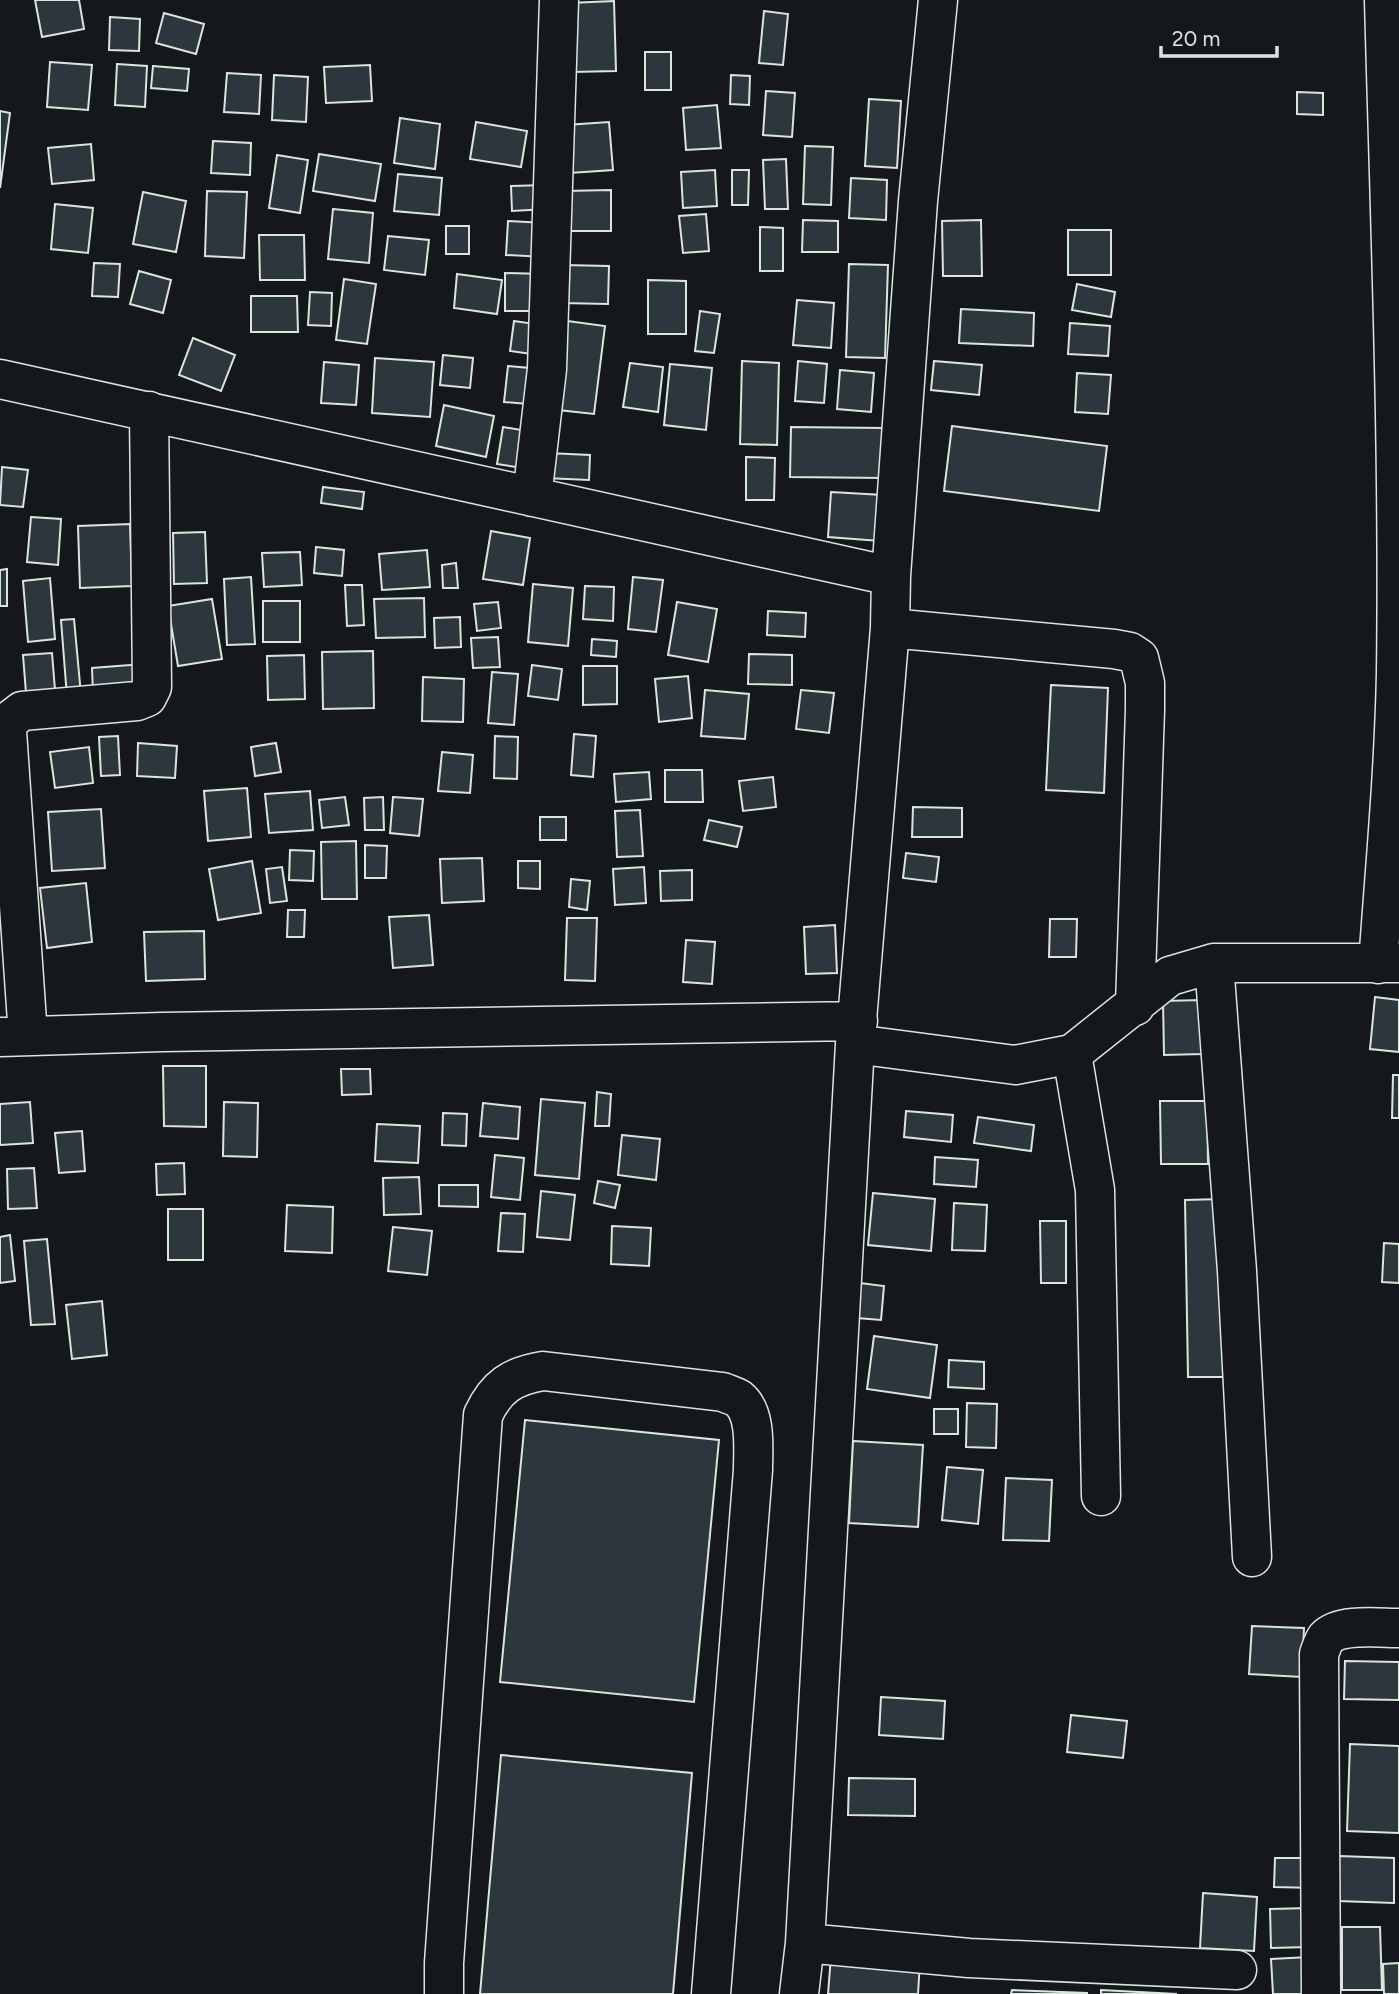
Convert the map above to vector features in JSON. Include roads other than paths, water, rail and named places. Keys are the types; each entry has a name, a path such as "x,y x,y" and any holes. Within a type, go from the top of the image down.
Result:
{"street":[{"path":"532,497 547,369 559,0"},
{"path":"799,1994 805,1944 857,1033 890,628 891,576 918,201 938,0"},
{"path":"149,411 152,687 147,696 137,701 22,711 9,720 7,730 14,1037 857,1033 1015,1065 1072,1054 1170,976 1214,963 1388,963 1396,671 1394,420 1384,0"},
{"path":"0,379 891,576"},
{"path":"890,628 1114,649 1129,652 1139,659 1145,682 1145,710 1135,1006"},
{"path":"1214,963 1237,1271 1252,1557"},
{"path":"1072,1054 1095,1190 1101,1496"},
{"path":"444,1994 483,1415 491,1396 505,1385 523,1374 543,1371 723,1392 738,1398 748,1412 752,1430 753,1470 711,1994"},
{"path":"1321,1994 1319,1654 1326,1639 1338,1631 1355,1628 1399,1628"},
{"path":"805,1944 968,1958 1237,1970"}]}
